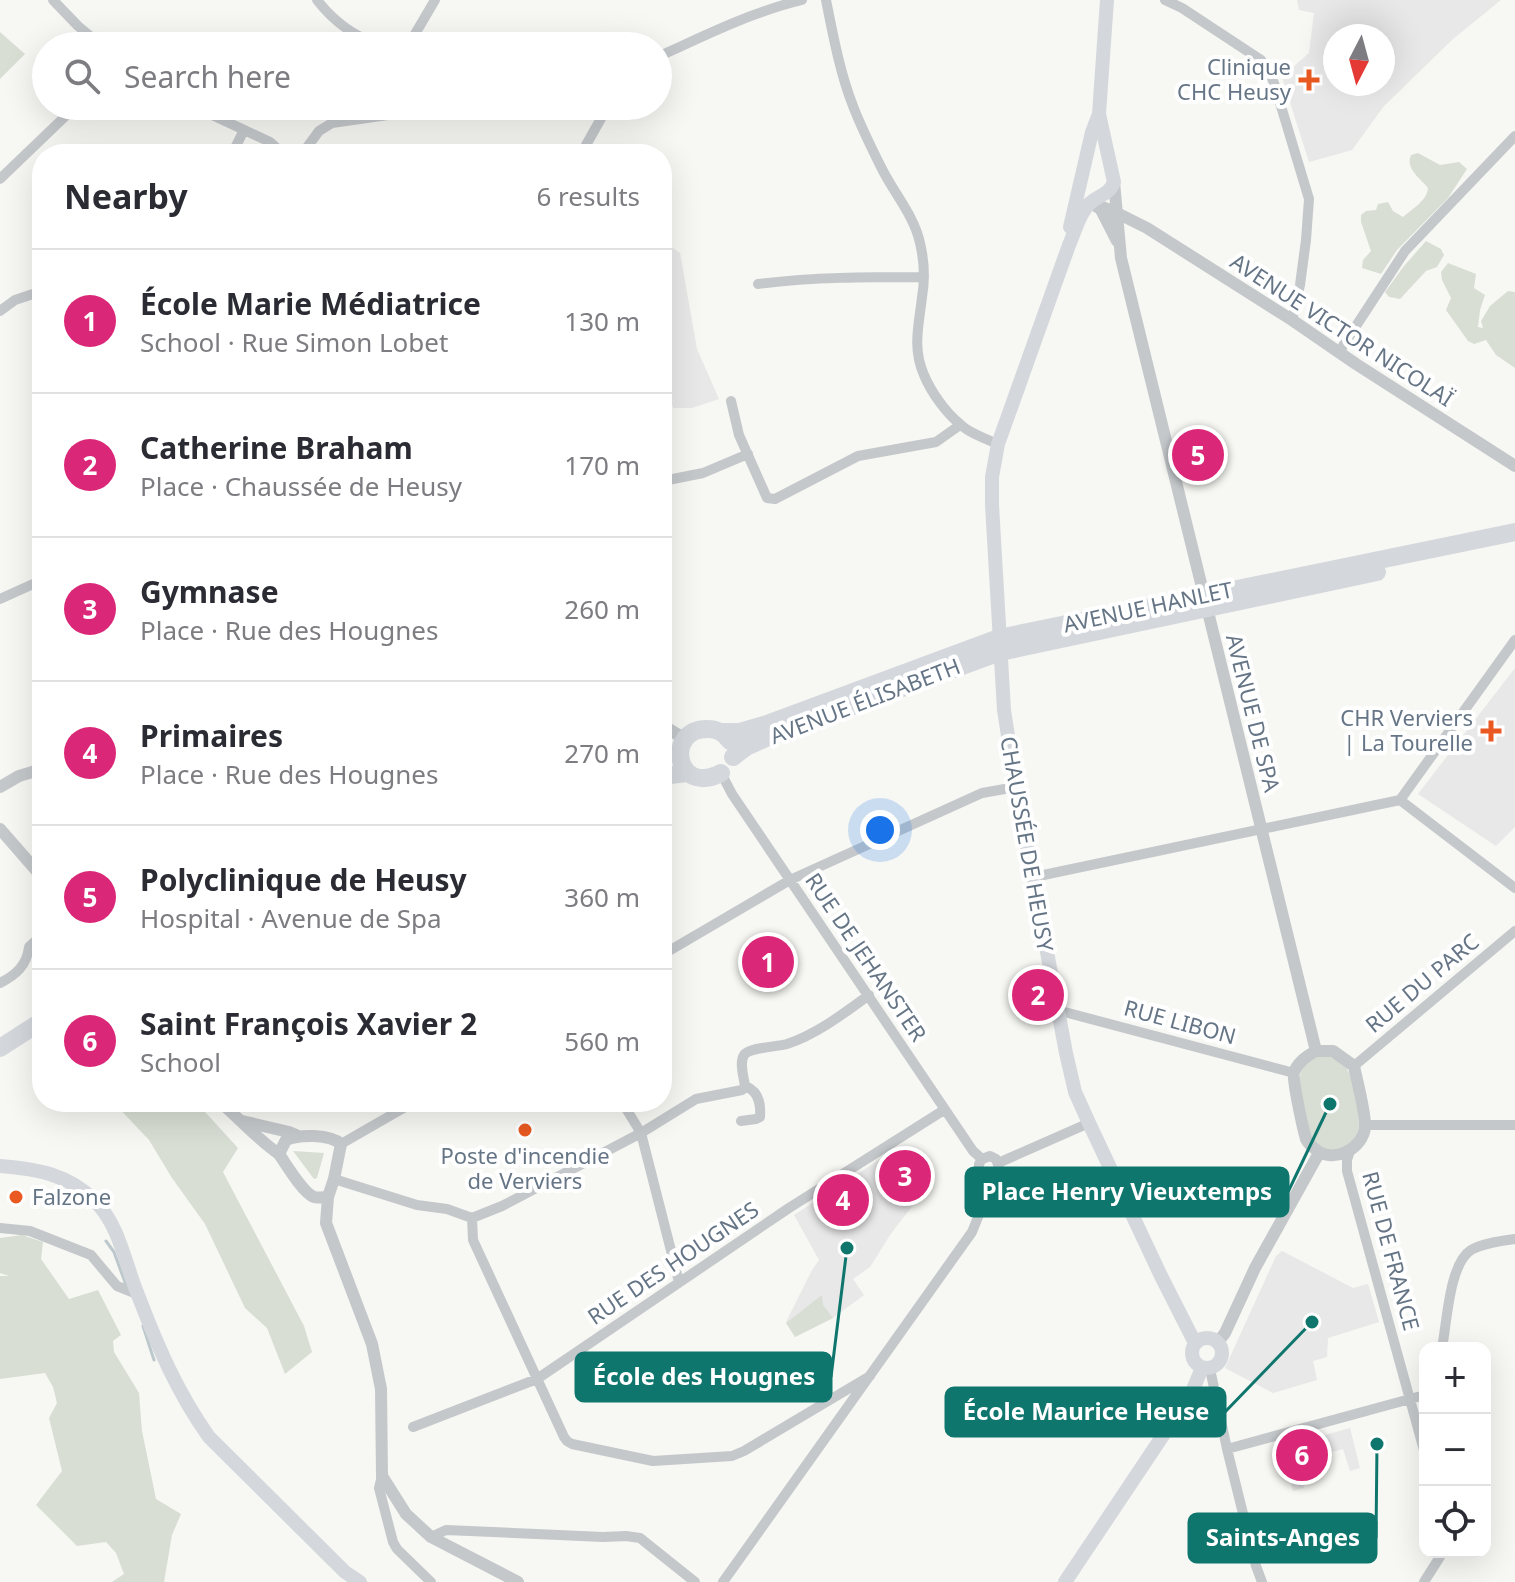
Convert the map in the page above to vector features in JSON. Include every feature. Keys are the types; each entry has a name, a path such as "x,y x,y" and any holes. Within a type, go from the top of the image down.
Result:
{"highway":[{"name":"AVENUE HANLET","path":"790,716 1000,645 1515,532"},
{"name":"AVENUE HANLET","path":"1206,602 1515,543"},
{"name":"AVENUE ÉLISABETH","path":"722,732 732,744 733,757 766,738 981,657 1000,645"},
{"name":"AVENUE ÉLISABETH","path":"683,745 698,730 740,732 790,716"},
{"path":"672,755 683,745"},
{"path":"683,745 681,764 687,773 705,778 721,773"},
{"path":"672,775 687,773"},
{"path":"0,1048 32,1027"}],"main road":[{"path":"1069,245 1092,207 1114,182 1099,114 1107,0"},
{"path":"1069,245 1074,207 1099,114"},
{"path":"1084,171 1101,167 1114,182"},
{"path":"1084,171 1085,189 1092,207"},
{"name":"CHAUSSÉE DE HEUSY","path":"1069,245 998,444 992,477 1004,710 1057,1010 1075,1092 1195,1343"},
{"path":"0,1166 47,1172 93,1199 114,1229 137,1294 176,1386 209,1437 345,1572 360,1582"},
{"path":"1207,1338 1218,1342 1222,1356 1217,1365 1206,1368 1194,1363 1191,1352 1195,1343 1207,1338"},
{"path":"1065,1582 1206,1368"}],"street":[{"path":"53,0 85,32"},
{"path":"317,0 350,32"},
{"path":"416,32 435,0"},
{"path":"672,51 745,18 802,0"},
{"path":"826,0 853,106 920,241 924,277 917,321 917,350 924,375 960,425 998,444"},
{"path":"1165,0 1261,60 1274,83 1309,199 1306,240 1292,320"},
{"path":"36,144 61,120"},
{"path":"223,120 273,144"},
{"path":"309,144 319,131 332,123 353,120"},
{"path":"587,144 600,120"},
{"path":"237,144 244,130"},
{"path":"1339,352 1405,251 1515,136"},
{"path":"0,179 32,148"},
{"path":"1114,182 1147,228"},
{"name":"AVENUE DE SPA","path":"1114,182 1121,258 1316,1051"},
{"path":"1092,207 1118,213 1147,228"},
{"name":"AVENUE DE SPA","path":"1092,207 1119,244"},
{"path":"1121,258 1127,235 1136,229 1147,228"},
{"name":"AVENUE VICTOR NICOLAÏ","path":"1147,228 1515,466"},
{"path":"758,284 856,277 924,277"},
{"path":"0,311 15,300 32,294"},
{"path":"731,401 739,435 767,498 775,499 858,456 936,442 960,425"},
{"path":"672,479 703,473 748,454"},
{"path":"0,599 32,585"},
{"path":"1034,877 1400,800 1515,640"},
{"path":"672,735 683,745"},
{"path":"0,779 32,772"},
{"name":"RUE DE JEHANSTER","path":"721,773 732,794 944,1110 982,1159 980,1172 991,1181"},
{"path":"0,787 19,776"},
{"path":"672,949 790,880 982,793 1016,787"},
{"path":"1400,800 1515,888"},
{"path":"0,829 32,866"},
{"name":"RUE DU PARC","path":"1354,1066 1515,931"},
{"path":"0,983 16,975 28,957 32,944"},
{"path":"745,1086 742,1067 746,1054 803,1038 869,995"},
{"name":"RUE LIBON","path":"1057,1010 1294,1073"},
{"path":"1316,1051 1333,1051 1354,1066 1366,1125 1359,1143 1350,1151 1326,1155 1319,1153 1306,1138 1294,1073 1302,1060 1316,1051"},
{"path":"741,1121 756,1119 761,1113 758,1095 745,1086"},
{"path":"334,1179 417,1205 447,1209 472,1218 502,1206 641,1133 696,1099 737,1092 745,1086"},
{"name":"RUE DES HOUGNES","path":"413,1427 537,1379 812,1192 944,1110"},
{"path":"232,1112 259,1141 279,1154 305,1191 315,1198 328,1197"},
{"path":"397,1112 341,1144 328,1197 326,1223 372,1344 381,1389 382,1476 379,1488 393,1542 431,1582"},
{"path":"628,1112 641,1133 679,1282"},
{"path":"242,1121 296,1135 335,1139 341,1144"},
{"path":"998,1163 1089,1123"},
{"path":"1366,1125 1515,1125"},
{"path":"279,1154 286,1140 296,1135"},
{"name":"RUE DE FRANCE","path":"1350,1151 1347,1171 1419,1430"},
{"path":"1218,1342 1319,1153"},
{"path":"723,1582 972,1232 991,1181 998,1171 996,1159 990,1156 982,1159"},
{"path":"472,1218 473,1240 567,1441 662,1461 732,1456 870,1376"},
{"path":"0,1228 30,1231 91,1255 117,1286 137,1294"},
{"path":"1443,1342 1456,1273 1464,1256 1478,1247 1515,1239"},
{"path":"1206,1368 1262,1582"},
{"path":"1192,1392 1215,1396"},
{"path":"1227,1449 1419,1396"},
{"path":"382,1476 406,1514 431,1537 518,1582"},
{"path":"431,1537 446,1530 640,1538 695,1582"},
{"path":"1424,1582 1439,1558"}],"shaded area":[{"name":"Clinique CHC Heusy","path":"1297,0 1501,0 1453,39 1395,95 1395,24 1323,24 1323,96 1394,96 1352,150 1309,162 1282,77 1309,53 1314,13 1299,10"},
{"path":"0,32 25,54 0,79"},
{"path":"1418,153 1440,165 1459,162 1467,169 1448,198 1397,250 1381,274 1362,268 1363,260 1371,251 1361,215 1376,210 1378,204 1388,202 1393,211 1403,217 1427,193 1428,188 1410,165 1411,155"},
{"path":"1426,241 1441,249 1444,255 1437,267 1426,271 1400,299 1389,297 1385,292"},
{"path":"672,247 680,253 697,349 719,399 692,408 673,408"},
{"path":"1448,263 1476,274 1474,288 1485,295 1478,327 1483,328 1481,321 1490,306 1508,291 1515,292 1515,368 1496,355 1486,340 1474,344 1468,341 1446,310 1451,298 1441,272"},
{"name":"CHR Verviers | La Tourelle","path":"1515,668 1515,827 1496,846 1418,794"},
{"path":"1323,1055 1345,1066 1358,1108 1359,1126 1355,1138 1345,1147 1331,1150 1318,1146 1313,1140 1301,1092 1302,1069 1306,1063"},
{"path":"122,1112 205,1112 238,1148 223,1172 304,1326 312,1352 285,1374 267,1328 245,1308 205,1224 149,1140"},
{"path":"896,1149 923,1192 870,1267 853,1279 864,1295 833,1318 795,1337 786,1322 819,1260 794,1215"},
{"path":"293,1151 324,1153 317,1178 314,1179"},
{"path":"22,1235 43,1242 41,1259 69,1299 98,1290 121,1335 113,1341 114,1352 139,1393 142,1431 156,1499 181,1514 172,1535 164,1582 112,1582 124,1574 116,1553 106,1542 77,1546 36,1505 62,1471 49,1418 57,1403 53,1387 45,1373 0,1379 0,1276 9,1276 0,1273 0,1238"},
{"path":"1282,1251 1353,1288 1368,1284 1379,1322 1328,1338 1327,1357 1313,1361 1317,1380 1273,1393 1225,1368 1276,1256"},
{"path":"822,1295 823,1305 833,1318 795,1337 786,1323"},
{"path":"1350,1428 1360,1468 1350,1471 1343,1449 1298,1461 1304,1488 1293,1491 1282,1447"}],"waterway":[{"path":"106,1241 114,1252 126,1285"},
{"path":"143,1326 154,1360"}],"place":[{"name":"Clinique CHC Heusy","path":"1309,80"},
{"name":"Polyclinique de Heusy","path":"1198,455"},
{"name":"CHR Verviers | La Tourelle","path":"1491,731"},
{"name":"École Marie Médiatrice","path":"768,962"},
{"name":"Catherine Braham","path":"1038,995"},
{"name":"Place Henry Vieuxtemps","path":"1330,1104"},
{"name":"Poste d'incendie de Verviers","path":"525,1130"},
{"name":"Gymnase","path":"905,1176"},
{"name":"Falzone","path":"16,1197"},
{"name":"Primaires","path":"843,1200"},
{"name":"École des Hougnes","path":"847,1248"},
{"name":"École Maurice Heuse","path":"1312,1322"},
{"name":"Saints-Anges","path":"1377,1444"},
{"name":"Saint François Xavier 2","path":"1302,1455"}]}
